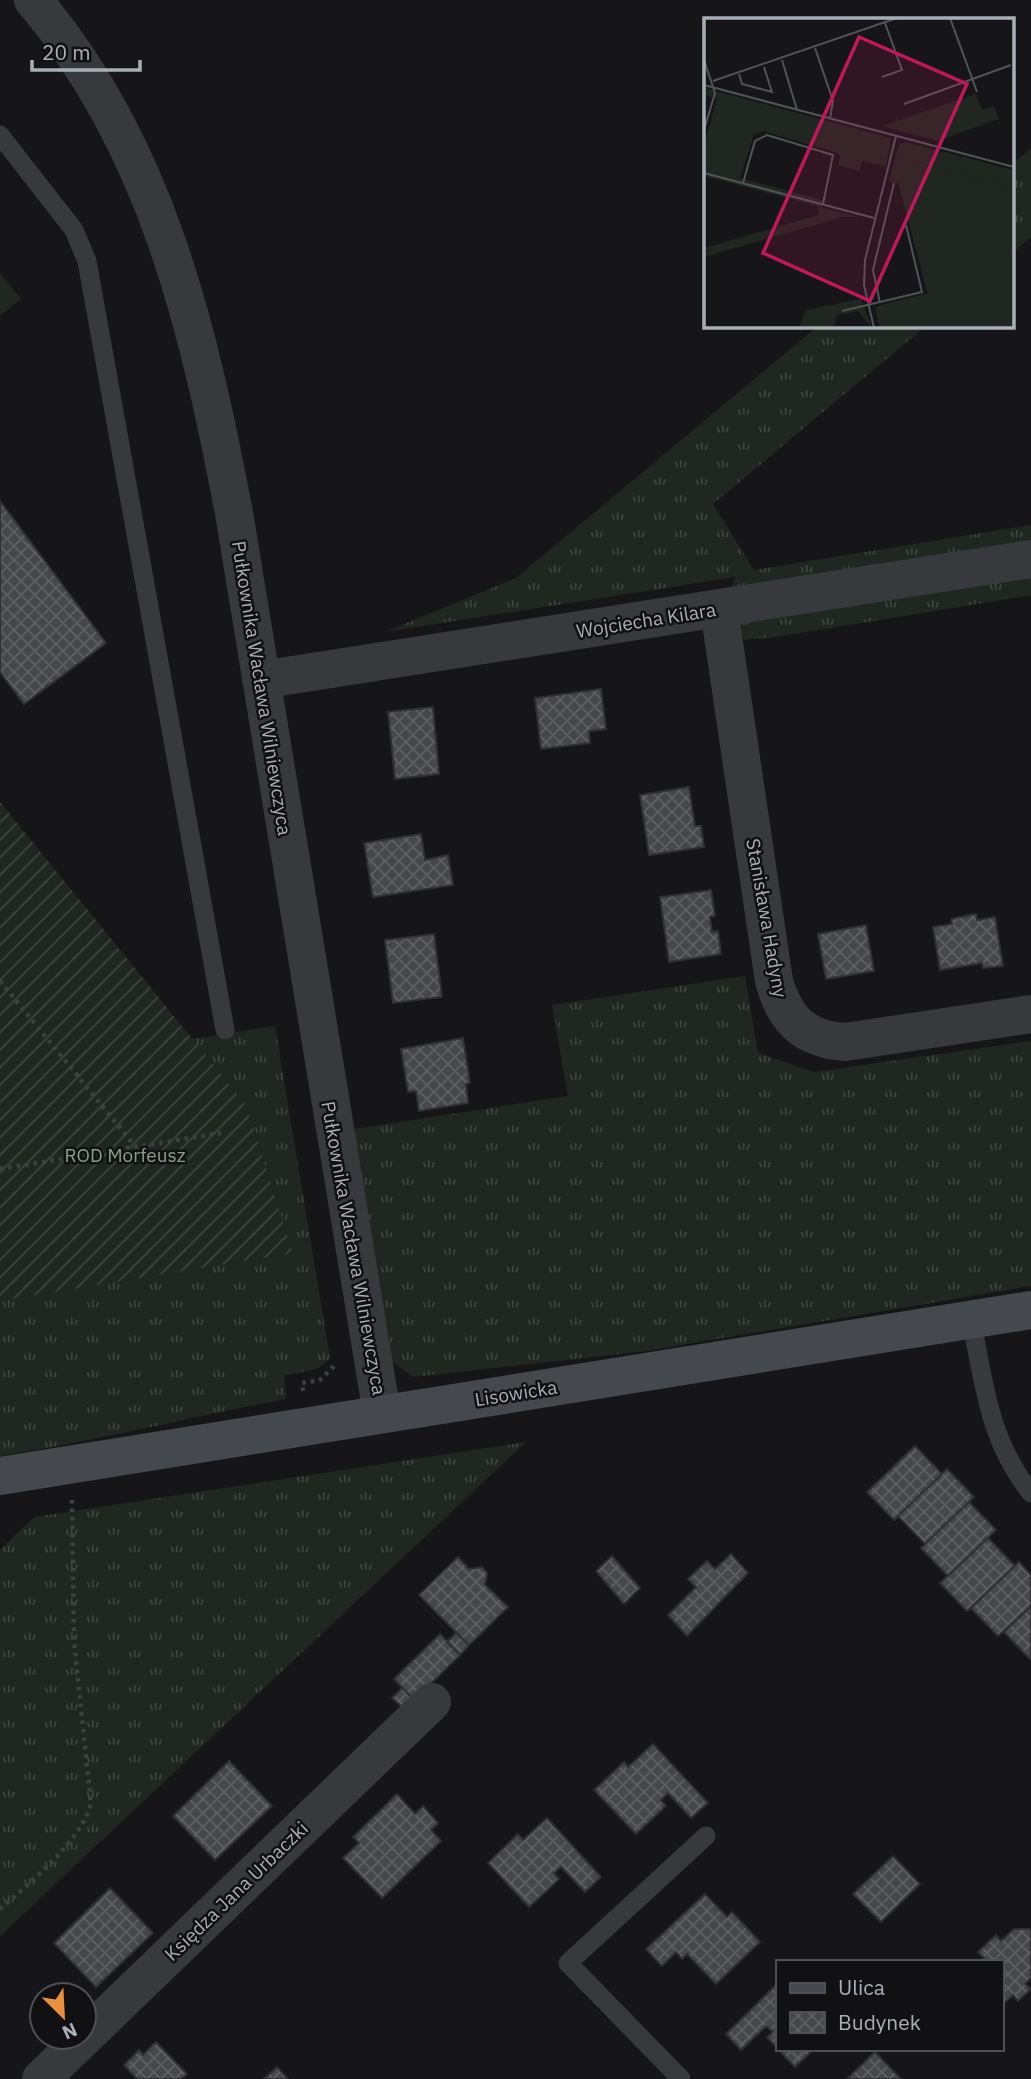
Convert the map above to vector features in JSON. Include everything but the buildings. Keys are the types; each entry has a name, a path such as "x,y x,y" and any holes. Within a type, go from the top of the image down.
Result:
{"main road":[{"name":"Lisowicka","path":"0,1476 1031,1310"}],"street":[{"name":"Pułkownika Wacława Wilniewczyca","path":"33,0 64,36 109,108 166,236 209,381 382,1414"},
{"name":"Wojciecha Kilara","path":"261,680 1031,559"},
{"name":"Stanisława Hadyny","path":"719,609 775,981 787,1015 799,1029 815,1037 845,1042 1031,1014"},
{"name":"Księdza Jana Urbaczki","path":"41,2079 432,1702"}],"lane":[{"path":"0,135 74,230 87,261 225,1030"},
{"path":"971,1320 995,1430 1012,1468 1031,1493"},
{"path":"681,2079 568,1963 706,1836"}],"path":[{"path":"0,981 135,1147"},
{"path":"0,1169 221,1133"},
{"path":"302,1384 329,1373 336,1364 338,1352"},
{"path":"0,1909 30,1883 86,1822 91,1804 74,1641 72,1493 68,1465"}],"green space":[{"path":"1031,148 1031,237 1014,251 1014,162"},
{"path":"0,273 21,299 0,316"},
{"path":"817,327 925,327 713,504 754,570 1031,525 1031,595 776,637 716,642 735,577 385,632 516,578"},
{"name":"ROD Morfeusz","path":"0,802 246,1105 293,1253 0,1301"},
{"path":"745,976 758,1053 814,1072 1031,1041 1031,1286 646,1351 413,1377 390,1360 354,1129 568,1096 552,1005"},
{"path":"275,1026 330,1358 319,1368 284,1376 286,1399 0,1456 0,1301 293,1253 246,1105 192,1039"},
{"path":"526,1442 0,1936 0,1550 34,1517"}]}
